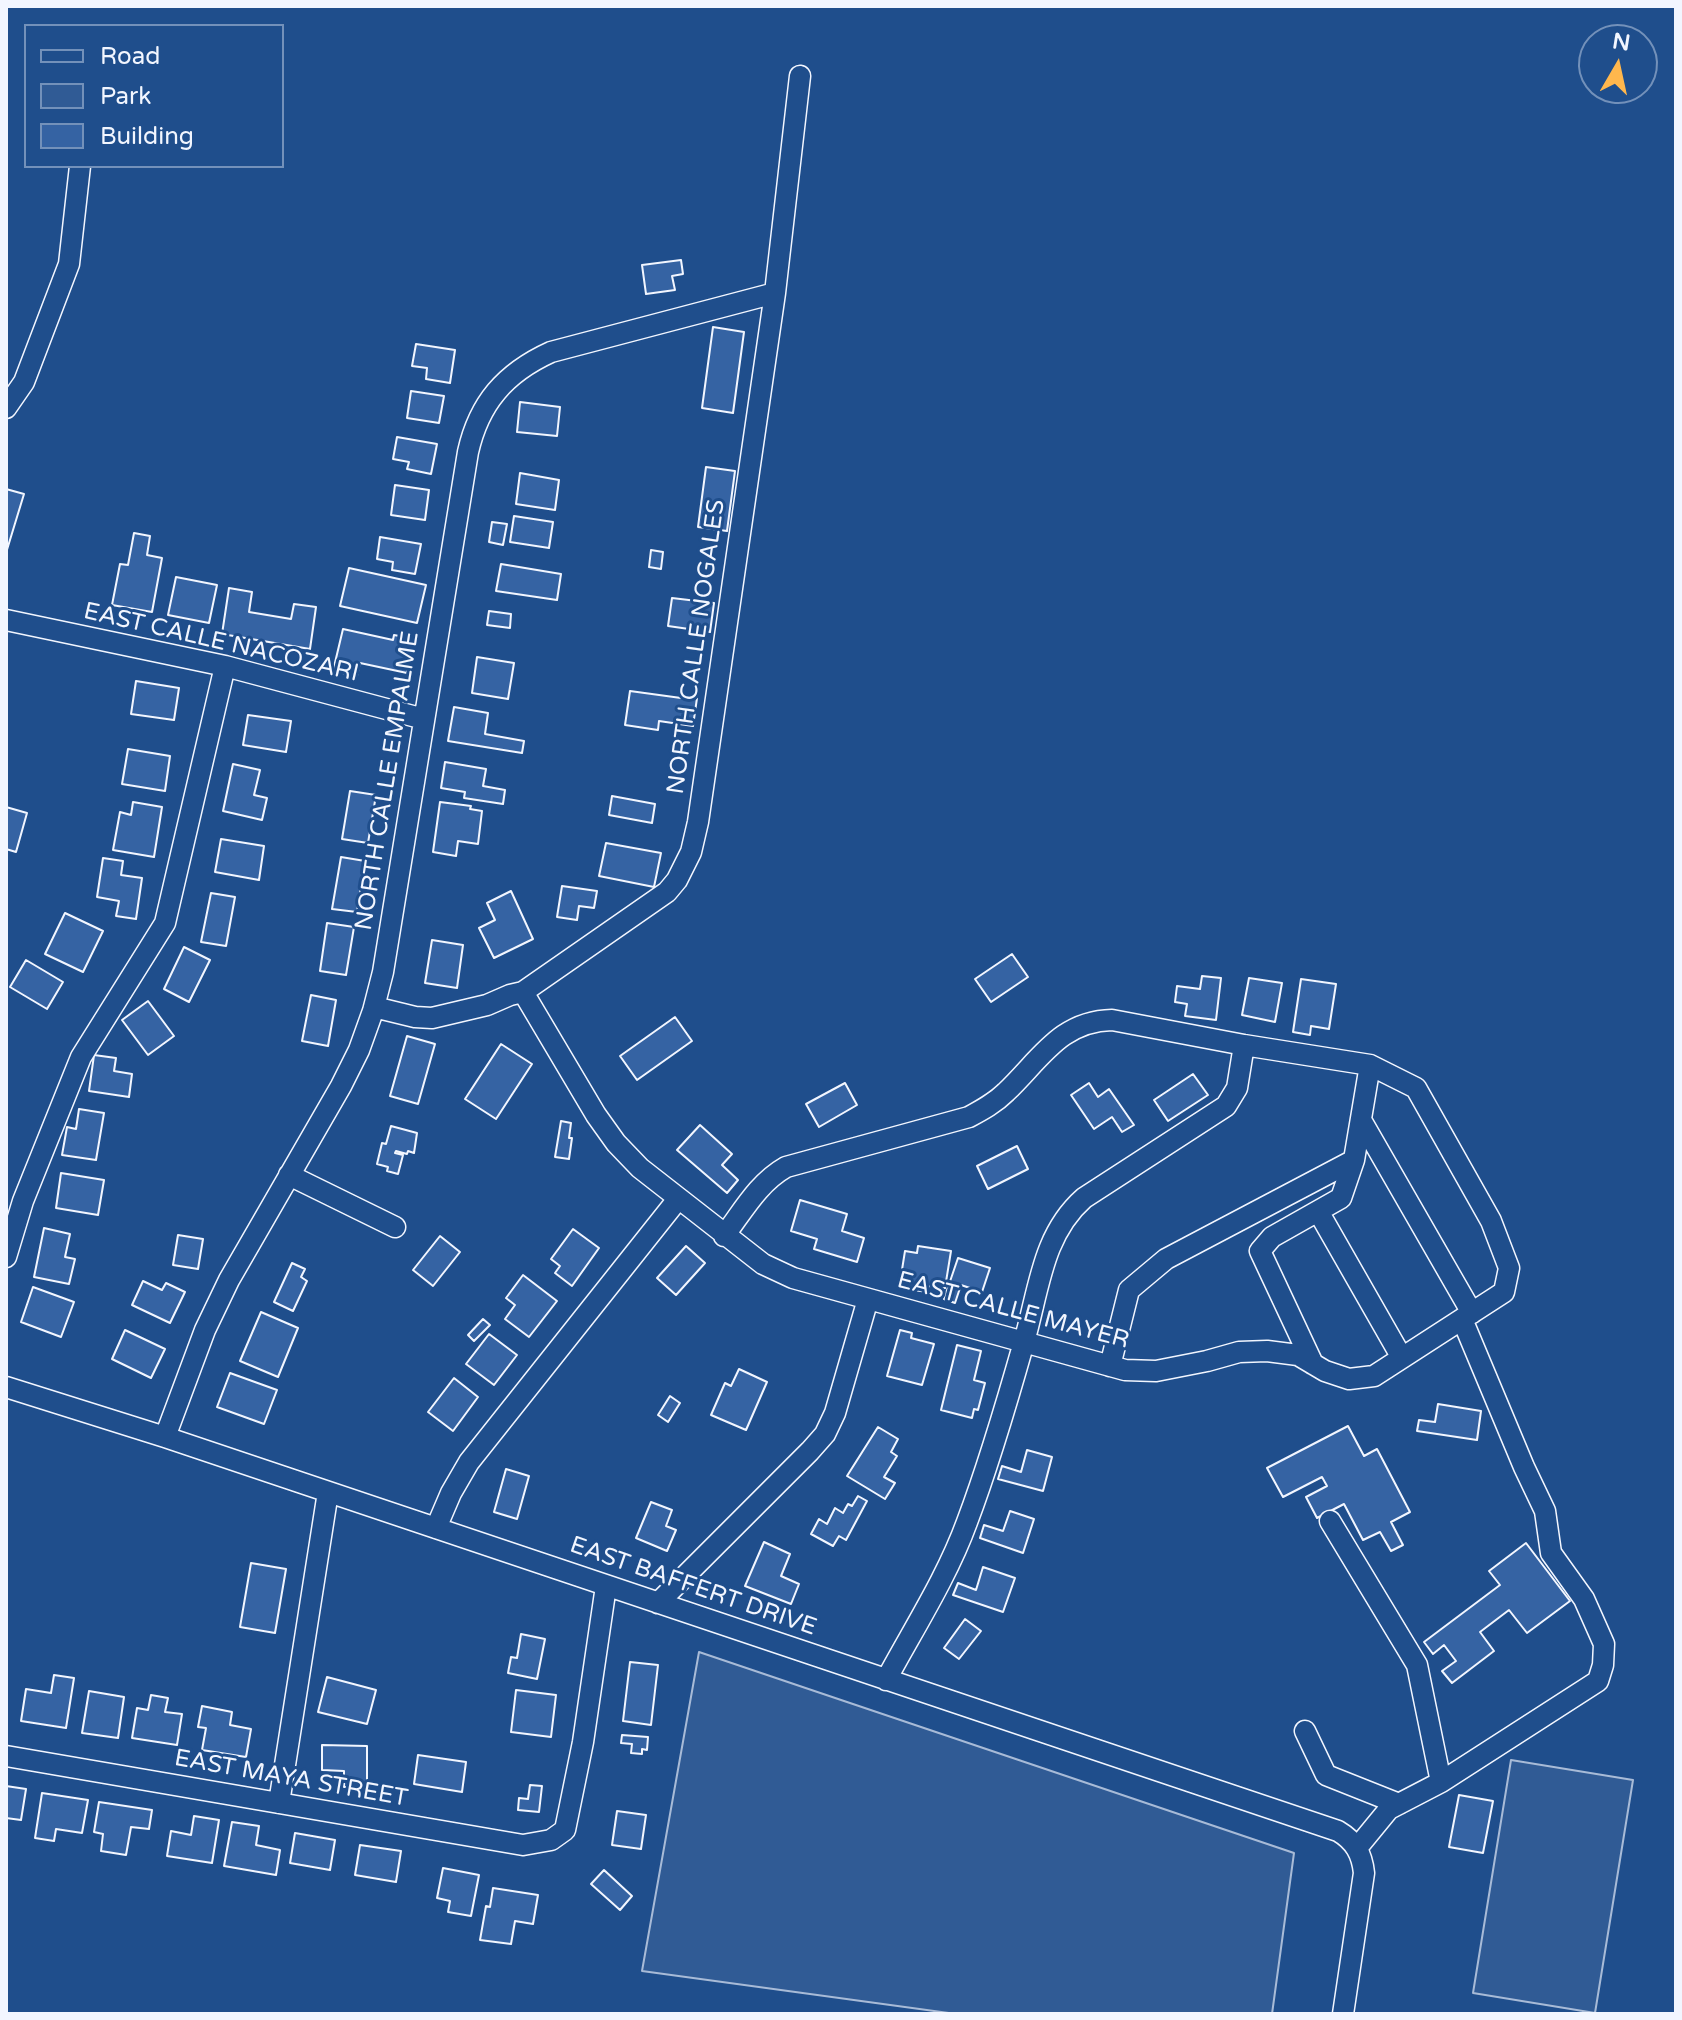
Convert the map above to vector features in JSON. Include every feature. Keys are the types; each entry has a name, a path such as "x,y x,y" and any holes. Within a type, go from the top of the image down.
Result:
{"street":[{"name":"NORTH CALLE NOGALES","path":"374,1007 432,1018 487,1005 523,992 667,892 677,880 691,852 698,822 775,293 800,76"},
{"path":"6,408 24,382 69,264 80,168"},
{"name":"NORTH CALLE EMPALME","path":"165,1437 205,1330 229,1280 341,1086 359,1050 374,1007 383,972 468,452 476,423 491,397 512,375 551,352 775,293"},
{"name":"EAST CALLE NACOZARI","path":"6,620 225,666 424,719"},
{"path":"6,1257 23,1201 81,1057 165,923 225,666"},
{"name":"EAST CALLE MAYER","path":"523,992 596,1115 616,1143 640,1168 724,1236 749,1255 778,1272 868,1299 1110,1366 1140,1371 1195,1364 1239,1352 1267,1351 1298,1355 1325,1371 1349,1379 1374,1376 1504,1292 1509,1268 1491,1221 1416,1088 1370,1065 1112,1020 1077,1026 1054,1042 994,1102 969,1117 793,1164 779,1171 760,1187 724,1236"},
{"path":"886,1680 966,1525 1024,1342 1051,1243 1068,1214 1093,1192 1226,1106 1237,1088 1244,1045"},
{"path":"1313,1364 1260,1251 1272,1237 1341,1198 1354,1160 1370,1065"},
{"path":"1343,2014 1364,1873 1357,1848 1389,1809 1441,1782 1598,1681 1604,1644 1584,1599 1551,1553 1545,1511 1524,1467 1467,1316 1361,1120"},
{"path":"1110,1366 1129,1290 1166,1259 1354,1160"},
{"path":"289,1175 395,1227"},
{"path":"436,1528 469,1462 678,1199"},
{"path":"1318,1211 1402,1358"},
{"path":"658,1603 825,1434 835,1413 868,1299"},
{"name":"EAST BAFFERT DRIVE","path":"6,1387 165,1437 1338,1831 1357,1848"},
{"path":"279,1803 328,1492"},
{"path":"1330,1521 1417,1665 1441,1782"},
{"name":"EAST MAYA STREET","path":"6,1756 523,1845 551,1840 565,1830 583,1742 606,1586"},
{"path":"1305,1731 1326,1775 1399,1804"}],"green space":[{"path":"699,1652 1294,1853 1272,2014 956,2014 642,1971"},
{"path":"1511,1760 1633,1780 1595,2013 1473,1993"}],"building":[{"path":"681,260 683,274 672,276 675,290 646,294 642,265"},
{"path":"713,327 744,332 733,413 702,408"},
{"path":"416,344 455,350 450,383 426,379 427,368 412,366"},
{"path":"411,391 444,396 439,423 407,418"},
{"path":"520,402 560,407 557,436 517,432"},
{"path":"397,437 437,444 431,474 407,469 409,462 393,459"},
{"path":"706,467 735,471 727,531 698,527"},
{"path":"520,473 559,480 555,510 516,504"},
{"path":"395,485 429,490 425,520 391,515"},
{"path":"6,489 24,494 6,553"},
{"path":"514,516 553,522 549,548 510,542"},
{"path":"492,522 507,524 503,545 489,542"},
{"path":"134,533 150,536 147,555 162,558 152,612 112,605 120,564 128,565"},
{"path":"380,537 421,544 415,574 392,570 393,562 377,559"},
{"path":"651,550 663,552 661,569 649,567"},
{"path":"501,564 561,574 557,600 496,591"},
{"path":"349,568 426,585 417,623 340,606"},
{"path":"176,577 217,585 209,623 168,615"},
{"path":"229,588 252,592 249,612 291,619 294,604 316,607 310,649 222,634"},
{"path":"672,598 714,603 710,632 668,626"},
{"path":"489,611 511,614 510,628 487,625"},
{"path":"343,629 393,640 394,635 415,639 407,673 360,663 357,676 333,671"},
{"path":"477,657 514,663 508,699 472,693"},
{"path":"136,681 179,688 174,720 131,714"},
{"path":"630,691 697,698 693,726 659,721 658,730 625,725"},
{"path":"454,707 488,713 485,734 524,741 522,753 448,741"},
{"path":"248,715 291,721 286,752 243,745"},
{"path":"128,749 170,756 165,791 122,784"},
{"path":"445,762 486,769 483,786 505,790 503,804 464,798 465,792 441,788"},
{"path":"233,764 260,770 254,795 267,798 262,820 223,811"},
{"path":"350,791 376,795 368,843 342,839"},
{"path":"612,796 655,804 652,823 609,815"},
{"path":"133,802 162,807 154,857 113,850 120,812 131,815"},
{"path":"440,802 471,806 470,809 482,811 478,844 458,841 456,856 433,852"},
{"path":"6,807 27,813 16,852 6,849"},
{"path":"221,839 264,846 259,880 215,872"},
{"path":"606,843 661,853 654,887 599,876"},
{"path":"341,857 365,861 357,912 332,909"},
{"path":"103,858 123,861 121,875 142,878 136,919 116,916 119,901 97,897"},
{"path":"562,886 597,891 594,908 579,906 577,920 557,917"},
{"path":"511,891 533,939 494,958 479,928 495,920 487,903"},
{"path":"211,893 235,897 226,946 201,942"},
{"path":"65,913 103,931 83,972 45,954"},
{"path":"327,923 354,927 346,975 320,971"},
{"path":"432,940 463,945 457,988 425,983"},
{"path":"184,947 210,960 189,1002 164,989"},
{"path":"1012,954 1028,977 991,1002 975,979"},
{"path":"26,960 63,982 47,1009 10,987"},
{"path":"1202,976 1221,978 1216,1020 1185,1016 1187,1004 1175,1002 1177,986 1200,989"},
{"path":"1249,978 1282,983 1275,1022 1242,1015"},
{"path":"1301,979 1336,984 1329,1029 1311,1026 1310,1035 1293,1032"},
{"path":"311,995 336,1000 328,1046 302,1041"},
{"path":"148,1001 174,1036 148,1055 122,1020"},
{"path":"675,1017 692,1041 637,1080 620,1056"},
{"path":"407,1036 435,1044 418,1104 390,1096"},
{"path":"501,1044 532,1064 496,1119 465,1099"},
{"path":"94,1055 116,1058 114,1071 132,1074 129,1097 89,1091"},
{"path":"1193,1074 1208,1095 1168,1121 1154,1100"},
{"path":"845,1083 857,1105 819,1127 806,1104"},
{"path":"1089,1083 1098,1097 1109,1089 1134,1125 1122,1132 1112,1117 1094,1129 1071,1095"},
{"path":"79,1109 104,1113 96,1160 62,1155 67,1127 76,1129"},
{"path":"561,1121 571,1123 569,1159 555,1157"},
{"path":"700,1125 732,1154 722,1165 738,1180 727,1193 677,1150"},
{"path":"391,1126 417,1133 414,1153 395,1153 403,1155 398,1174 377,1164 382,1143 386,1144"},
{"path":"1017,1146 1028,1169 988,1189 977,1166"},
{"path":"61,1173 104,1180 98,1215 56,1208"},
{"path":"800,1200 847,1214 842,1231 864,1238 857,1262 814,1249 817,1239 791,1231"},
{"path":"44,1228 70,1234 65,1257 75,1259 69,1284 34,1277"},
{"path":"573,1229 599,1248 572,1286 555,1273 560,1266 551,1259"},
{"path":"178,1235 203,1239 198,1269 173,1265"},
{"path":"440,1236 460,1252 433,1286 413,1270"},
{"path":"686,1246 705,1263 676,1295 657,1278"},
{"path":"918,1246 951,1251 945,1288 928,1286 927,1292 907,1289 909,1277 901,1276 905,1251 917,1253"},
{"path":"958,1258 990,1268 982,1292 961,1285 955,1303 944,1299"},
{"path":"292,1263 305,1269 301,1277 307,1281 293,1311 274,1302"},
{"path":"523,1275 557,1301 529,1337 505,1319 515,1305 506,1298"},
{"path":"143,1281 162,1290 166,1283 185,1292 170,1323 132,1305"},
{"path":"33,1287 74,1302 61,1337 21,1322"},
{"path":"261,1312 298,1328 278,1377 240,1361"},
{"path":"483,1319 490,1325 474,1341 468,1335"},
{"path":"125,1330 165,1349 151,1378 112,1359"},
{"path":"900,1330 912,1333 911,1338 934,1344 922,1385 887,1376"},
{"path":"489,1334 517,1355 494,1385 466,1364"},
{"path":"957,1345 981,1351 974,1380 985,1383 978,1410 974,1409 972,1418 941,1410"},
{"path":"739,1369 767,1382 746,1430 711,1415 725,1383 731,1386"},
{"path":"230,1373 277,1390 264,1424 217,1407"},
{"path":"454,1378 478,1397 453,1431 428,1412"},
{"path":"670,1396 680,1403 668,1422 658,1415"},
{"path":"1438,1404 1481,1411 1477,1440 1417,1431 1419,1420 1435,1422"},
{"path":"1348,1426 1364,1456 1377,1449 1410,1512 1391,1522 1403,1545 1391,1551 1380,1532 1363,1540 1344,1504 1317,1518 1306,1497 1327,1486 1322,1477 1283,1497 1267,1468"},
{"path":"878,1427 898,1439 891,1452 897,1456 884,1477 895,1483 885,1499 847,1476"},
{"path":"1027,1450 1052,1457 1043,1491 998,1479 1002,1466 1021,1472"},
{"path":"506,1469 529,1476 517,1519 494,1512"},
{"path":"858,1496 867,1501 846,1540 839,1536 833,1546 811,1534 819,1519 827,1524 835,1508 843,1513"},
{"path":"651,1502 672,1510 666,1526 676,1530 667,1551 636,1538"},
{"path":"1010,1511 1034,1519 1023,1553 980,1538 984,1525 1003,1531"},
{"path":"764,1542 790,1554 781,1576 799,1584 791,1604 745,1586"},
{"path":"1526,1543 1570,1601 1527,1633 1509,1610 1480,1632 1494,1651 1452,1683 1442,1671 1456,1661 1444,1645 1433,1654 1424,1642 1500,1585 1489,1571"},
{"path":"251,1563 286,1569 275,1633 240,1627"},
{"path":"983,1567 1015,1578 1003,1612 953,1595 958,1583 976,1590"},
{"path":"965,1619 981,1631 959,1659 944,1648"},
{"path":"521,1634 545,1639 537,1679 508,1673 511,1657 517,1658"},
{"path":"630,1662 658,1665 651,1725 623,1721"},
{"path":"54,1675 74,1678 66,1728 21,1721 26,1689 51,1693"},
{"path":"327,1677 376,1690 367,1724 318,1712"},
{"path":"516,1690 556,1695 551,1737 511,1732"},
{"path":"89,1691 124,1697 118,1738 82,1733"},
{"path":"151,1695 168,1698 165,1712 182,1714 177,1745 132,1738 137,1708 148,1710"},
{"path":"202,1706 232,1712 230,1725 251,1729 246,1757 202,1750 206,1728 198,1727"},
{"path":"622,1735 648,1737 647,1750 642,1749 642,1754 631,1753 632,1744 621,1743"},
{"path":"322,1745 367,1746 367,1787 344,1787 344,1771 322,1770"},
{"path":"418,1755 466,1762 462,1792 414,1784"},
{"path":"530,1785 542,1786 539,1812 518,1810 519,1798 528,1799"},
{"path":"6,1786 26,1789 21,1820 6,1818"},
{"path":"42,1793 88,1800 82,1833 56,1829 54,1841 35,1838"},
{"path":"1459,1795 1493,1801 1483,1853 1449,1847"},
{"path":"99,1802 152,1810 149,1829 131,1827 126,1855 101,1851 103,1834 94,1832"},
{"path":"617,1811 646,1815 641,1849 612,1845"},
{"path":"194,1816 219,1820 212,1863 167,1856 171,1831 191,1835"},
{"path":"232,1822 259,1826 256,1845 280,1850 276,1875 224,1866"},
{"path":"295,1833 335,1840 330,1870 290,1863"},
{"path":"360,1845 401,1851 396,1882 355,1875"},
{"path":"443,1868 479,1875 471,1916 448,1912 450,1901 437,1898"},
{"path":"604,1870 632,1896 620,1910 591,1884"},
{"path":"493,1888 538,1895 533,1924 515,1921 511,1944 480,1940 486,1906 490,1907"}]}
